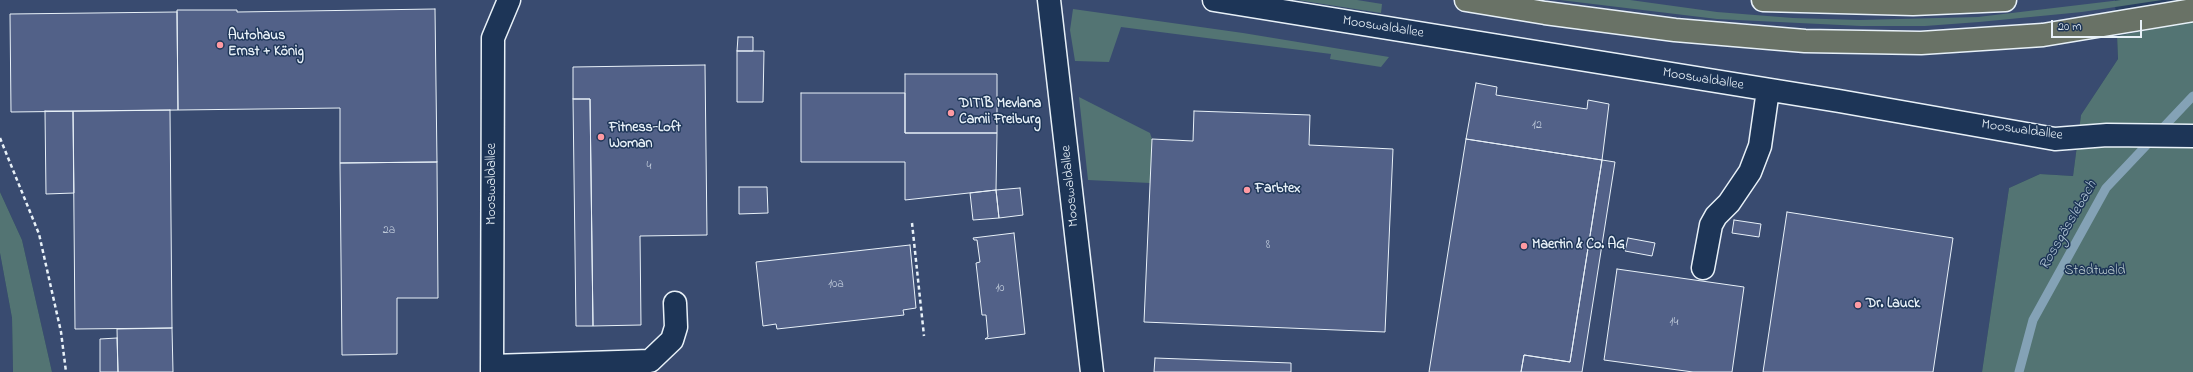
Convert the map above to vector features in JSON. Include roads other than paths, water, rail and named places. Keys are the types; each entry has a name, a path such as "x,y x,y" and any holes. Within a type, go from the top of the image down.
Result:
{"main road":[{"path":"1466,0 1545,13 1675,30 1805,41 1921,43 2043,35 2193,10"},
{"path":"1763,0 1913,4 2005,0"}],"street":[{"name":"Mooswaldallee","path":"492,369 493,38 509,0"},
{"name":"Mooswaldallee","path":"1049,0 1092,372"},
{"name":"Mooswaldallee","path":"1214,0 1768,90 2055,139 2107,135 2190,136"},
{"path":"1703,268 1711,225 1716,216 1729,204 1750,172 1760,146 1768,90"},
{"path":"492,369 650,361 672,340 676,327 675,303"}],"waterway":[{"name":"Rossgässlebach","path":"2019,372 2033,320 2106,188 2193,96"}],"place":[{"name":"Autohaus Ernst + König","path":"220,45"},
{"name":"DITIB Mevlana Camii Freiburg","path":"951,113"},
{"name":"Fitness-Loft Woman","path":"601,137"},
{"name":"Farbtex","path":"1247,190"},
{"name":"Maertin & Co. AG","path":"1524,246"},
{"name":"Dr. Lauck","path":"1858,305"}],"park label":[{"name":"Stadtwald","path":"2095,272"}]}
